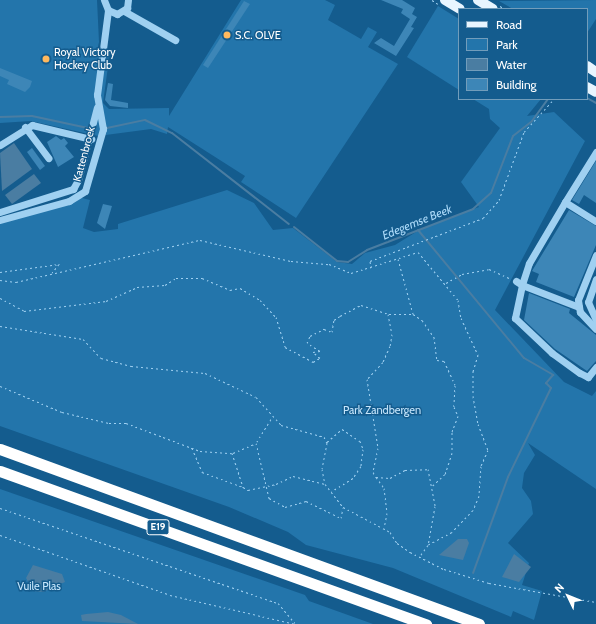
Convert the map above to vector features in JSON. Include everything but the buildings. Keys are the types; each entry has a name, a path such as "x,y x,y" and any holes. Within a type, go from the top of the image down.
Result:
{"highway":[{"name":"E19","path":"0,449 479,624"},
{"name":"E19","path":"0,471 426,624"}],"main road":[{"path":"478,0 491,8"},
{"path":"441,2 458,8"}],"street":[{"name":"Kattenbroek","path":"0,220 68,201 85,191 103,129 103,113 97,107 108,10 104,0"},
{"path":"108,10 117,14 124,11 128,0"},
{"path":"124,11 175,40"},
{"path":"0,212 73,189 90,139 97,107"},
{"path":"0,145 25,127 32,125 90,139"},
{"path":"25,127 48,158"},
{"path":"596,152 529,263 522,285 515,318 552,353 580,373 588,377 596,367"},
{"path":"565,202 596,221"},
{"path":"596,255 578,300 579,306 596,329"},
{"path":"596,279 588,302 596,320"},
{"path":"516,281 522,285 579,306"}],"path":[{"path":"432,0 441,2"},
{"path":"371,269 370,261 483,218 499,200 524,132 553,100"},
{"path":"0,280 16,282 200,240 291,261 329,264 351,274 371,269 418,252 446,283 458,300 460,318 478,355 473,371 473,396 478,424 488,450 481,466 479,496 473,510 452,532 428,545 420,556"},
{"path":"398,259 413,314 434,337 437,360 444,361 455,385 454,407 458,416 452,432 452,452 445,474 432,486"},
{"path":"0,272 59,264 52,273"},
{"path":"446,283 462,274 489,269 516,281"},
{"path":"0,298 24,311 106,301 137,287 165,285 176,278 202,278 230,290 240,288 260,300 276,317 285,347 313,362 320,358 313,352 320,350 306,343 310,336 324,330 332,332 334,320 361,305 388,314 413,314"},
{"path":"384,528 387,513 384,488 373,472 378,448 367,379 383,362 390,346 392,334 388,314"},
{"path":"0,326 83,340 101,358 131,366 204,373 256,397 272,418 281,425 310,431 327,442"},
{"path":"0,386 62,412 109,424 126,423 192,448 232,453 256,443 272,418"},
{"path":"331,492 354,478 361,466 363,449 360,440 342,429 327,442 322,469 324,484 343,507 384,528 397,543 444,569 489,583 596,602"},
{"path":"256,443 270,498 276,504 285,507 306,501 340,518 343,507"},
{"path":"192,448 202,472 243,487 267,486 293,476 324,484"},
{"path":"232,453 243,487"},
{"path":"376,476 390,478 405,470 428,469 435,506 428,545"},
{"path":"0,508 278,603 296,624"},
{"path":"0,535 170,595 296,624"}],"green space":[{"path":"0,0 97,0 99,42 96,56 110,52 103,103 109,109 169,108 169,116 241,0 325,0 335,5 328,20 361,39 368,27 377,32 368,47 398,64 296,218 241,182 245,176 168,127 167,134 151,129 98,136 31,121 0,123"},
{"path":"596,0 596,19 588,31 588,8 511,8 499,1"},
{"path":"438,6 458,18 458,89 407,57"},
{"name":"Park Zandbergen","path":"475,100 540,100 527,116 554,112 585,141 495,310 564,382 592,396 596,391 596,489 528,443 535,455 524,473 522,488 531,501 533,514 508,543 529,563 522,585 542,591 534,620 513,611 511,617 393,568 306,545 288,532 229,507 0,426 0,220 78,197 90,200 83,228 94,232 118,229 118,224 227,190 254,203 273,230 293,228 337,262 352,264 365,253 395,245 421,229 479,207 461,182 500,128 490,119 489,109"},
{"name":"Vuile Plas","path":"0,489 305,595 309,601 373,624 0,624"}],"water":[{"path":"14,143 32,169 2,191 0,153"},
{"path":"34,174 41,183 12,204 5,195"},
{"path":"458,539 467,539 469,543 463,560 439,555"},
{"path":"514,554 531,567 519,582 502,577"},
{"path":"33,565 62,574 65,582 43,592 33,591 26,578"},
{"path":"108,612 121,615 138,624 82,621 81,615"}],"waterway":[{"path":"588,99 596,103"},
{"name":"Edegemse Beek","path":"294,227 337,261 348,262 367,250 473,209 491,193 513,136 532,121 547,100"},
{"name":"Edegemse Beek","path":"0,117 32,116 88,128"},
{"name":"Edegemse Beek","path":"107,128 145,120 172,133 289,224"},
{"path":"418,230 524,358 553,375 546,383 551,388 508,477 473,573"}],"place":[{"name":"S.C. OLVE","path":"227,35"},
{"name":"Royal Victory Hockey Club","path":"46,59"}]}
